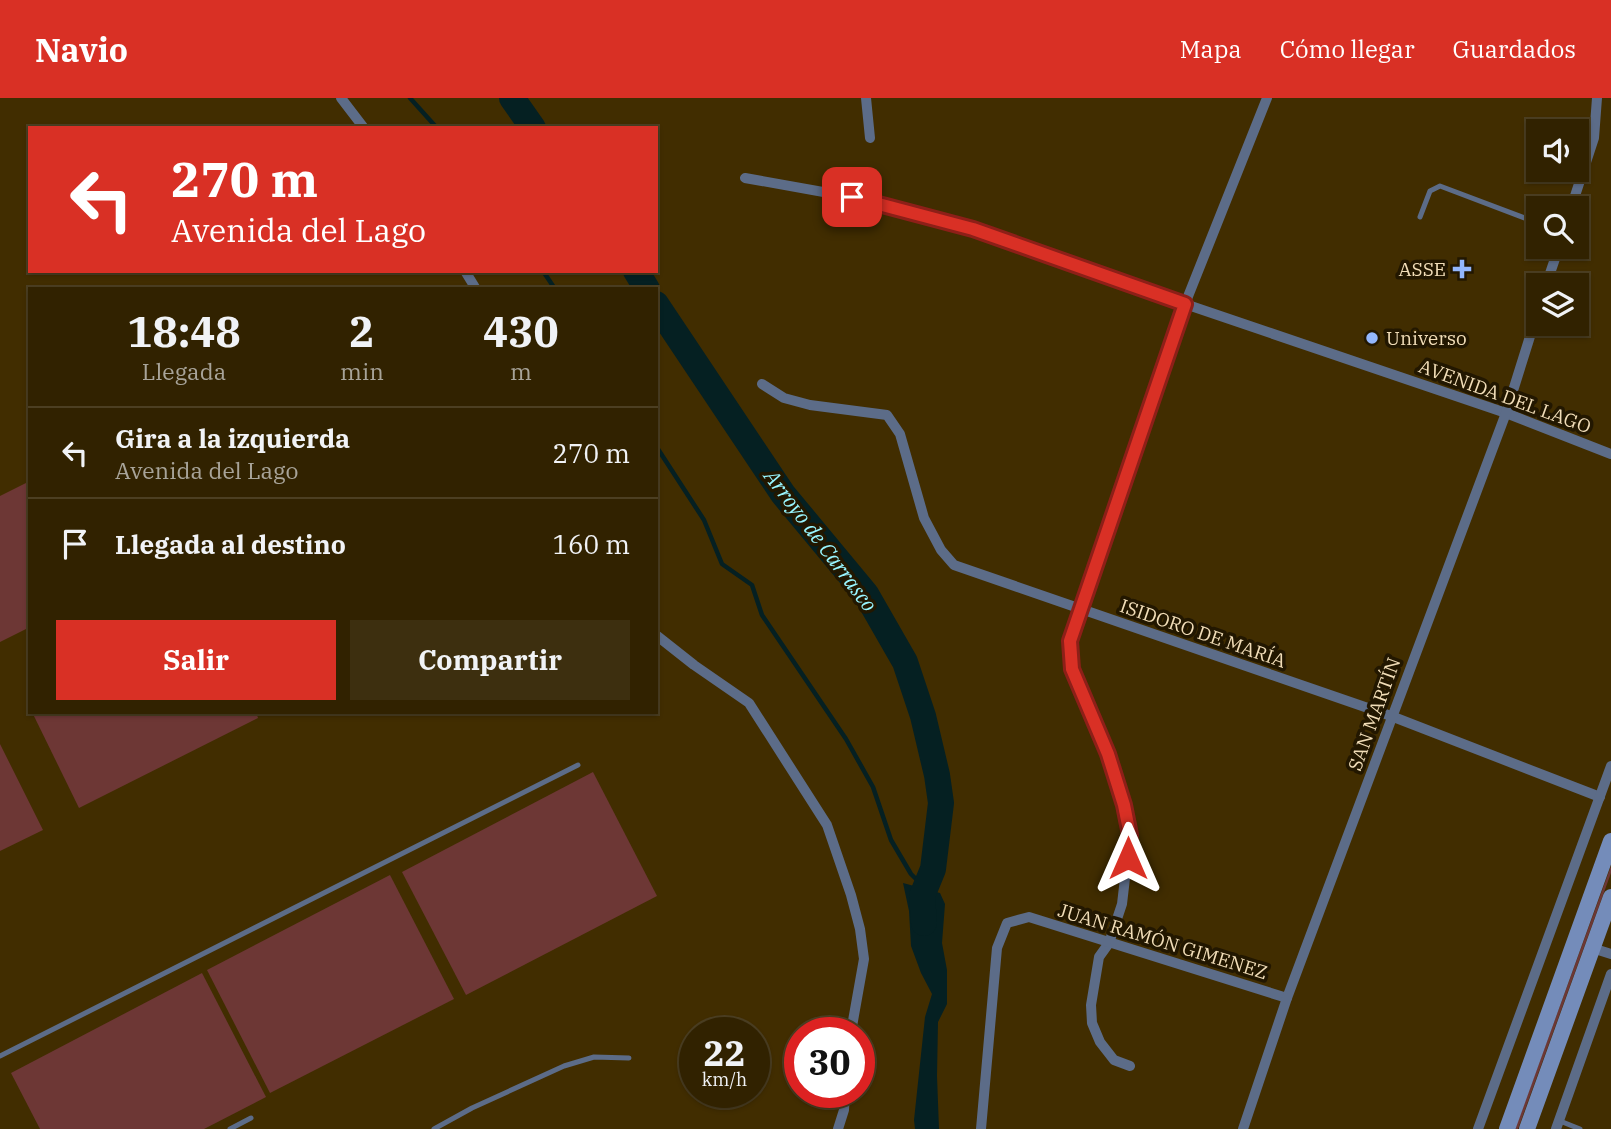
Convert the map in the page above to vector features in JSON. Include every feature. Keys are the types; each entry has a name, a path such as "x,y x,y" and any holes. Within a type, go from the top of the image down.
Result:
{"main road":[{"path":"1507,1129 1611,841"},
{"path":"1527,1129 1611,897"}],"street":[{"path":"341,98 362,126"},
{"path":"866,98 870,138"},
{"path":"1130,1066 1114,1060 1100,1042 1092,1023 1091,1005 1099,957 1109,943 1122,904 1130,835 1108,754 1072,669 1070,641 1185,304 1267,98"},
{"path":"1575,196 1594,138 1597,98"},
{"name":"AVENIDA DEL LAGO","path":"745,178 878,202 973,229 1506,413 1611,454"},
{"name":"SAN MARTÍN","path":"1242,1129 1287,998 1506,413 1530,336"},
{"name":"ISIDORO DE MARÍA","path":"762,384 784,398 810,405 887,415 900,434 924,518 941,550 954,565 1391,716 1600,797"},
{"path":"658,637 749,703 827,825 851,895 864,959 854,1017"},
{"path":"1478,1129 1611,766"},
{"name":"JUAN RAMÓN GIMENEZ","path":"981,1129 997,948 1007,923 1029,917 1287,998"},
{"path":"1592,948 1611,954"},
{"path":"1558,1125 1611,974"},
{"path":"838,1129 844,1108"}],"lane":[{"path":"1420,217 1430,191 1440,186 1526,218"},
{"path":"0,1056 579,765"},
{"path":"434,1129 472,1108 564,1066 594,1057 629,1058"},
{"path":"230,1129 251,1118"},
{"path":"1558,1125 1580,1129"}],"shaded area":[{"path":"28,482 28,628 0,642 0,496"},
{"path":"33,714 257,714 258,718 79,808"},
{"path":"0,744 43,830 0,851"},
{"path":"593,772 657,896 466,995 402,872"},
{"path":"1611,866 1611,873 1518,1129 1515,1129"},
{"path":"390,875 454,999 270,1093 207,970"},
{"path":"202,973 266,1097 204,1129 40,1129 11,1073"}],"water":[{"path":"903,883 940,893 945,904 942,943 947,970 947,1004 938,1022 939,1129 915,1129 925,1017 932,994 911,946 909,911"}],"waterway":[{"path":"410,98 435,126"},
{"name":"Arroyo de Carrasco","path":"512,98 532,126"},
{"path":"544,273 554,287"},
{"name":"Arroyo de Carrasco","path":"637,273 646,287"},
{"name":"Arroyo de Carrasco","path":"658,307 783,494 866,594 905,662 923,716 941,803 933,869 922,896 924,923"},
{"path":"658,449 704,520 722,564 752,585 762,615 846,739 873,787 891,840 911,874 924,887"}],"place":[{"name":"ASSE","path":"1462,269"},
{"name":"Universo","path":"1372,338"}],"route":[{"path":"852,197 973,229 1185,304 1070,641 1072,669 1108,754 1124,805 1130,835 1128,858"}]}
